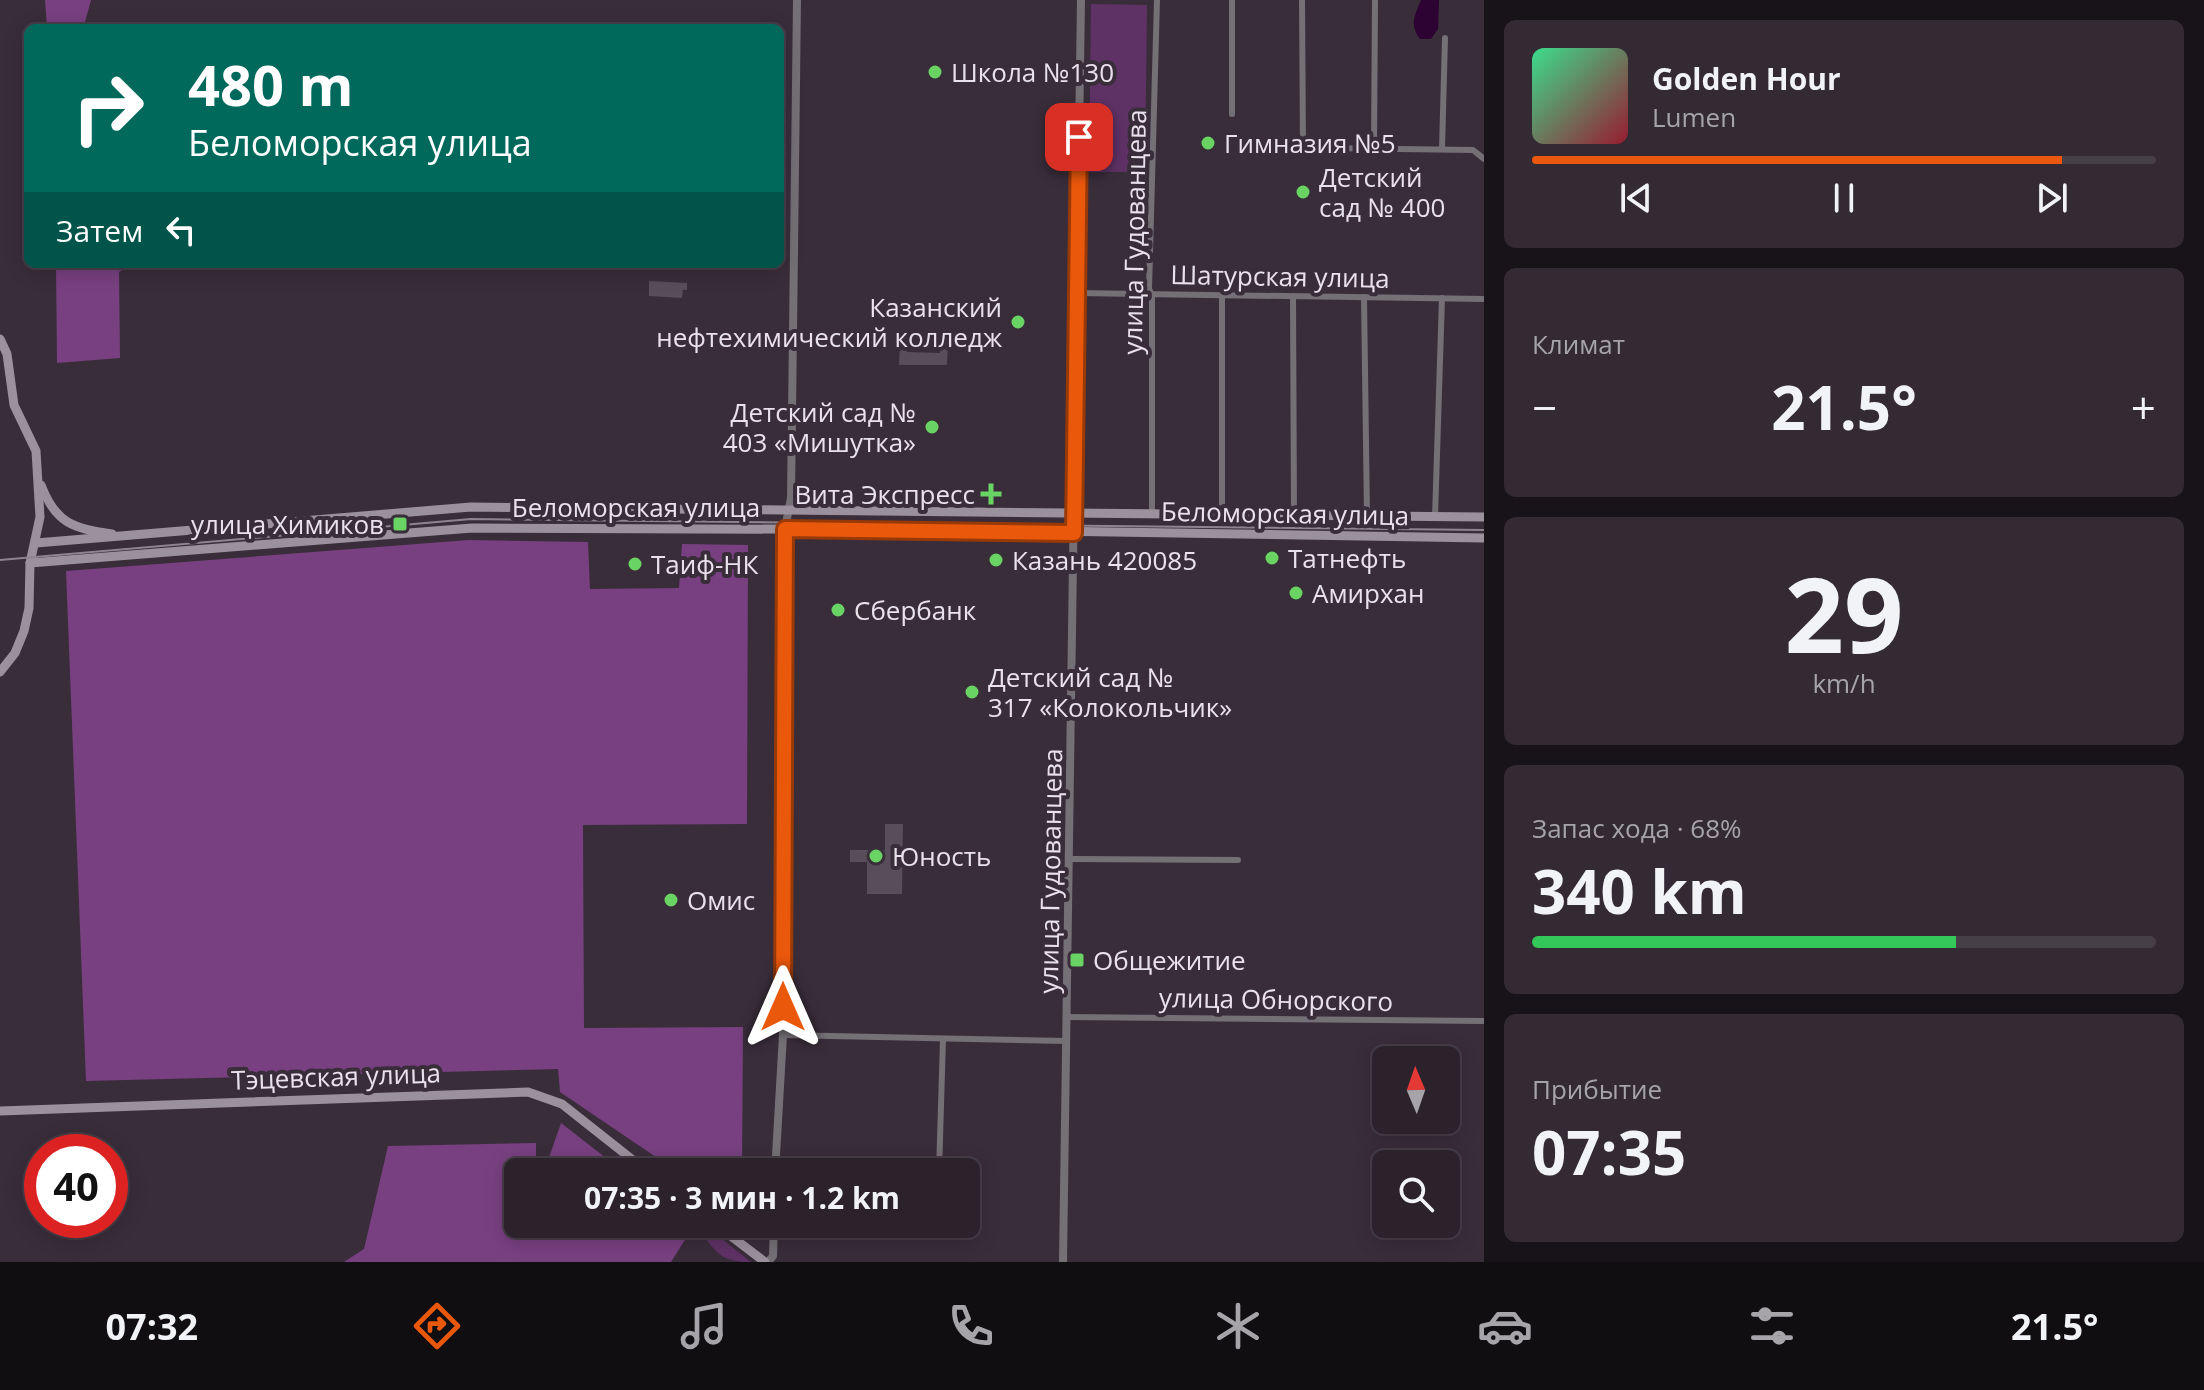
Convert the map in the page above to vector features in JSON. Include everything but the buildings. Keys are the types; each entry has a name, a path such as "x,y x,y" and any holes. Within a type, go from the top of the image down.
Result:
{"main road":[{"path":"0,339 7,354 14,405 36,451 40,517 30,563 29,608 24,631 15,653 0,672"},
{"path":"38,474 50,506 60,519 85,529 126,537"},
{"name":"Беломорская улица","path":"36,543 471,507 1484,517"},
{"path":"471,507 472,528"},
{"path":"1387,537 1388,516"},
{"name":"Беломорская улица","path":"30,563 472,528 1484,538"},
{"name":"Тэцевская улица","path":"0,1111 528,1092 562,1104 630,1158"},
{"path":"734,1238 766,1262"}],"street":[{"path":"776,1158 783,1035 785,529 790,509 797,0"},
{"name":"улица Гудованцева","path":"1063,1262 1081,0"},
{"name":"улица Гудованцева","path":"1152,513 1152,295 1149,275 1157,0"},
{"path":"1232,0 1232,114"},
{"path":"1302,0 1303,147"},
{"path":"1374,148 1375,0"},
{"path":"1442,149 1445,38"},
{"path":"1251,147 1473,150 1484,159"},
{"name":"Шатурская улица","path":"1076,293 1484,299"},
{"path":"1222,295 1222,514"},
{"path":"1293,296 1294,515"},
{"path":"1364,297 1367,516"},
{"path":"1435,517 1442,298"},
{"path":"1071,859 1238,860"},
{"name":"улица Обнорского","path":"1067,1017 1484,1021"},
{"path":"783,1035 1067,1041"},
{"path":"939,1158 943,1039"},
{"path":"766,1262 773,1256 774,1238"}],"shaded area":[{"path":"45,0 91,0 85,22 88,24 47,24"},
{"path":"1421,0 1439,0 1438,29 1431,39 1420,39 1415,29 1414,20"},
{"path":"1091,4 1147,5 1145,172 1089,172"},
{"path":"56,268 125,268 119,272 120,358 57,363"},
{"path":"469,540 588,542 590,589 679,588 682,544 748,545 747,824 583,825 584,1028 743,1027 742,1158 657,1158 560,1092 558,1069 86,1081 66,571"},
{"path":"561,1123 606,1158 549,1158"},
{"path":"536,1143 536,1158 504,1158 504,1238 686,1238 671,1262 344,1262 364,1249 388,1146"},
{"path":"705,1238 721,1238 751,1262 728,1259"}],"tram line":[{"path":"0,560 471,519 1484,530"}],"place":[{"name":"Школа №130","path":"935,72"},
{"name":"Гимназия №5","path":"1208,143"},
{"name":"Детский сад № 400","path":"1303,192"},
{"name":"Казанский нефтехимический колледж","path":"1018,322"},
{"name":"Детский сад № 403 «Мишутка»","path":"932,427"},
{"name":"Вита Экспресс","path":"991,494"},
{"name":"улица Химиков","path":"400,524"},
{"name":"Татнефть","path":"1272,558"},
{"name":"Казань 420085","path":"996,560"},
{"name":"Таиф-НК","path":"635,564"},
{"name":"Амирхан","path":"1296,593"},
{"name":"Сбербанк","path":"838,610"},
{"name":"Детский сад № 317 «Колокольчик»","path":"972,692"},
{"name":"Юность","path":"876,856"},
{"name":"Омис","path":"671,900"},
{"name":"Общежитие","path":"1077,960"}],"route":[{"path":"783,1007 785,529 1074,533 1079,137"}]}
